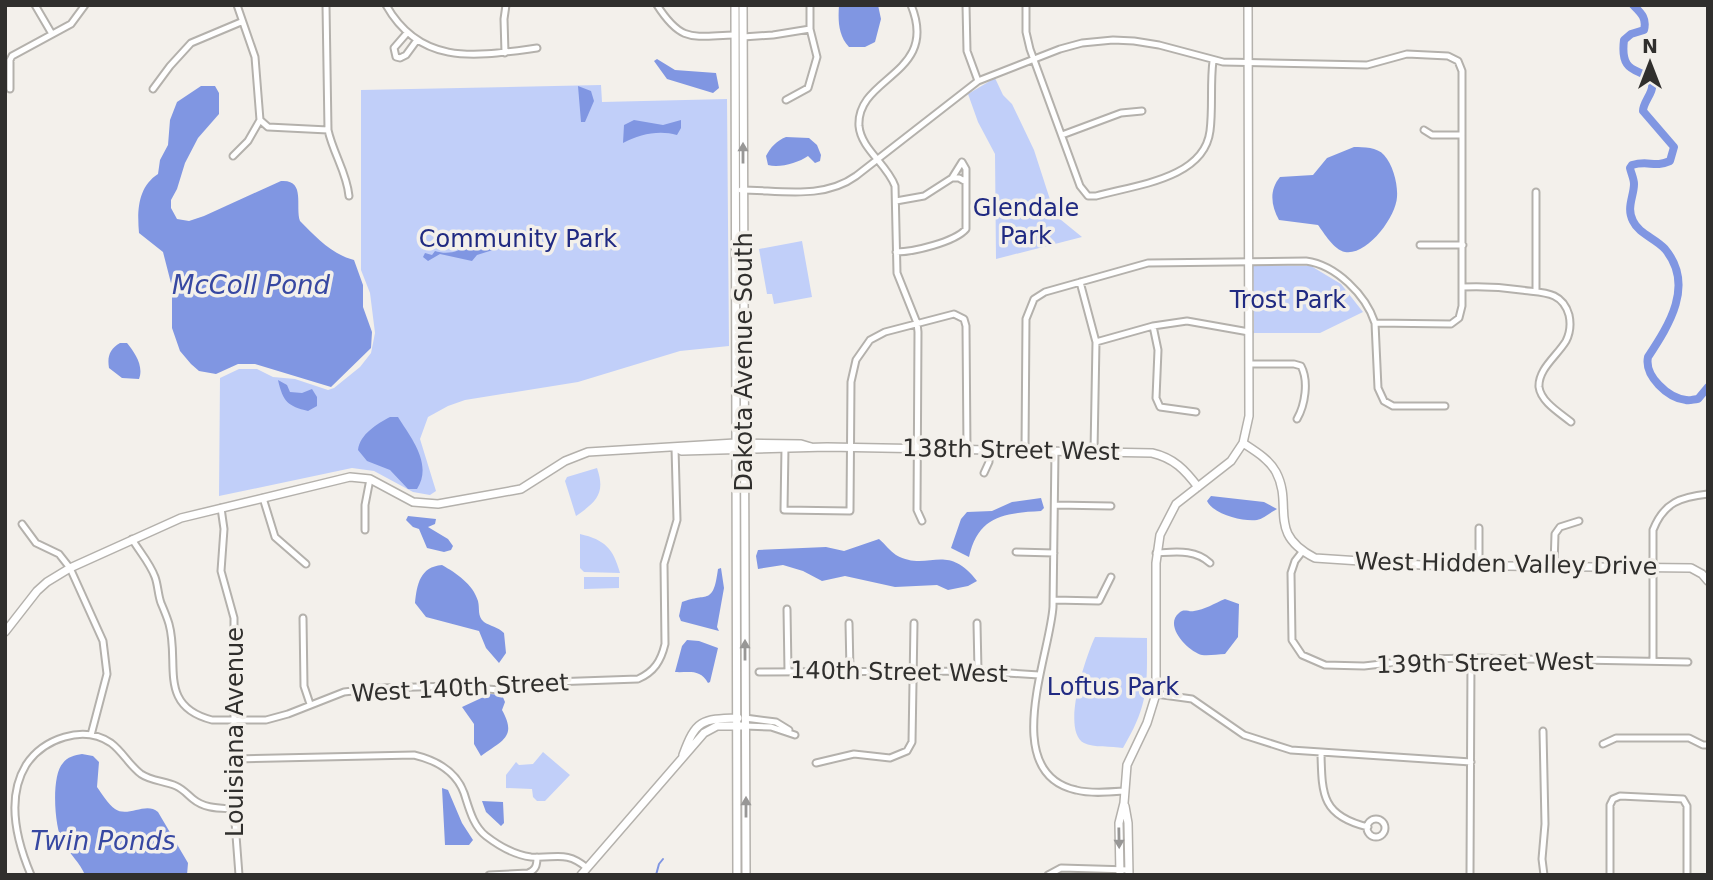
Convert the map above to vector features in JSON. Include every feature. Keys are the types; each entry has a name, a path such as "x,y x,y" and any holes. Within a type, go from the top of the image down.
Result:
{"street":[{"path":"35,5 52,34"},
{"path":"10,89 10,54 76,20 85,5"},
{"path":"233,156 248,141 260,120 255,57 237,5"},
{"path":"326,5 328,130 332,147 348,182 349,196"},
{"path":"386,5 407,33 435,50 455,55 537,48"},
{"path":"505,52 506,5"},
{"path":"657,5 670,24 689,36 773,35 810,29"},
{"name":"Dakota Avenue South","path":"735,5 739,36 744,190 736,671 737,875"},
{"name":"Dakota Avenue South","path":"743,5 739,36 735,190 746,875"},
{"path":"786,100 808,88 816,64 817,51 810,29 810,5"},
{"path":"911,5 917,27 913,50 900,71 868,98 861,109 859,123 862,137 892,180 896,201 897,273 917,323 917,510 922,521"},
{"path":"966,5 967,51 978,80"},
{"path":"1026,5 1026,32 1033,59 1082,190 1088,196 1175,174 1195,162 1205,148 1210,130 1213,61"},
{"path":"1120,872 1119,823 1124,803 1127,765 1147,723 1156,694 1156,552 1163,526 1176,504 1231,461 1243,443 1249,416 1248,5"},
{"path":"153,89 191,43 241,22"},
{"path":"407,33 394,48 396,57 406,55 417,40"},
{"path":"735,190 827,190 850,180 978,80 1072,45 1113,40 1159,44 1213,61 1367,65 1407,54 1448,56 1458,61 1462,71 1463,245 1462,306 1459,318 1451,324 1376,323"},
{"path":"1062,135 1121,113 1142,111"},
{"path":"260,120 268,127 328,130"},
{"path":"1424,130 1432,135 1462,135"},
{"path":"896,201 924,196 956,178 962,162 966,182 966,229 960,237 906,252 896,252"},
{"path":"956,178 966,182"},
{"path":"1536,192 1536,290"},
{"path":"1420,245 1463,245"},
{"path":"1025,450 1026,319 1034,299 1045,292 1160,261 1298,260 1320,264 1333,271 1362,298 1376,323 1378,388 1384,401 1393,406 1446,406"},
{"path":"1080,282 1096,342 1094,452"},
{"path":"1462,287 1502,286 1548,292 1559,298 1569,315 1569,334 1541,375 1539,386 1546,401 1571,422"},
{"path":"785,447 784,510 850,511 852,382 856,360 870,340 885,332 954,314 964,319 966,326 967,450"},
{"path":"1096,342 1153,326 1187,321 1249,332"},
{"path":"1153,326 1157,350 1156,398 1160,407 1196,412"},
{"path":"1249,364 1301,366 1304,373 1304,407 1297,419"},
{"path":"1243,443 1263,456 1276,472 1280,485 1283,523 1302,552"},
{"name":"138th Street West","path":"370,479 413,502 438,504 521,489 579,454 683,446 785,447 801,444 811,447 850,448 1152,453 1164,456 1181,466 1198,488"},
{"name":"West 140th Street","path":"132,538 155,578 169,622 172,675 177,695 185,706 203,718 266,720 350,691 384,687 455,686 499,690 552,682 625,681 646,676 662,657 665,644 664,564 677,520 675,448"},
{"path":"984,472 989,462 989,450"},
{"path":"1055,451 1054,600 1052,624 1035,701 1038,759 1049,776 1062,785 1076,790 1125,791"},
{"path":"5,632 37,591 70,568 170,521 350,477 370,479 365,505 365,530"},
{"path":"1653,661 1653,530 1657,519 1678,499 1708,494"},
{"path":"263,498 273,533 306,564"},
{"path":"1055,505 1111,506"},
{"name":"Louisiana Avenue","path":"221,508 224,529 220,571 234,618 234,809 239,875"},
{"path":"1554,565 1555,534 1560,527 1579,521"},
{"path":"22,524 36,543 59,554 70,568 99,632 107,660 105,681 91,735"},
{"path":"1479,528 1479,564"},
{"path":"1016,552 1054,553"},
{"path":"1156,552 1190,552 1202,556 1210,563"},
{"name":"West Hidden Valley Drive","path":"1302,552 1328,561 1691,568 1708,581"},
{"name":"139th Street West","path":"1302,552 1291,573 1292,640 1302,655 1325,665 1364,666 1425,659 1471,658 1688,662"},
{"path":"1054,600 1099,601 1111,577"},
{"path":"787,609 788,671"},
{"path":"303,618 304,686 310,704"},
{"path":"849,623 850,671"},
{"path":"816,762 854,754 890,758 907,751 912,742 914,623"},
{"path":"977,624 978,671"},
{"path":"1471,658 1471,875"},
{"name":"140th Street West","path":"759,672 978,671 1039,675"},
{"path":"1156,694 1192,699 1244,735 1291,750 1471,762"},
{"path":"581,875 708,730 745,722 793,733"},
{"path":"1543,731 1544,875"},
{"path":"31,875 21,847 17,824 17,793 24,770 38,751 52,741 70,736 91,735 111,743 145,776 180,787 202,805 234,809"},
{"path":"1603,744 1616,738 1689,738 1708,745"},
{"path":"1321,754 1323,792 1329,805 1346,820 1368,827"},
{"path":"235,759 414,755 430,759 456,780 463,791 466,805 483,834 515,853 537,857 573,857 587,868"},
{"path":"1610,875 1610,805 1613,799 1620,796 1683,799 1687,806 1687,875"},
{"path":"1048,875 1061,868 1129,872 1128,823 1124,803"},
{"path":"489,875 528,873 537,865 537,857"}],"green space":[{"name":"Glendale Park","path":"995,78 1003,95 1012,104 1034,150 1055,215 1082,237 996,259 995,154 978,122 968,94"},
{"name":"Community Park","path":"601,85 602,102 727,99 729,346 680,351 578,382 465,400 448,406 428,417 420,439 436,491 430,495 413,492 374,471 352,468 219,496 220,378 239,369 257,369 273,377 295,379 328,390 360,367 371,353 375,333 370,293 361,270 361,90"},
{"path":"802,241 812,297 774,304 772,294 767,294 759,249"},
{"name":"Trost Park","path":"1253,265 1311,266 1341,284 1363,312 1320,333 1254,333"},
{"path":"597,468 600,491 594,502 576,516 565,481 567,477"},
{"path":"580,534 607,546 620,573 584,572 580,568"},
{"path":"584,577 619,577 619,588 584,589"},
{"name":"Loftus Park","path":"1095,637 1147,638 1145,694 1138,719 1123,748 1088,745 1077,735 1074,723 1075,708"},
{"path":"543,752 570,775 545,801 537,801 533,797 532,789 506,788 506,775 516,762 519,765 533,764"}],"water":[{"path":"839,5 878,5 881,19 875,42 865,47 849,47 841,32"},
{"path":"657,59 675,70 716,73 719,88 713,93 667,79 654,61"},
{"name":"McColl Pond","path":"201,86 215,86 219,93 219,114 198,138 185,163 171,200 171,208 177,219 189,221 281,181 294,184 298,195 300,221 331,249 354,260 363,285 363,307 372,332 371,348 331,387 255,364 238,364 216,374 199,371 180,351 172,328 172,287 163,252 139,233 138,216 143,192 151,179 158,174 160,160 168,145 170,120 177,102"},
{"path":"578,86 591,91 594,101 585,122 581,122"},
{"path":"634,120 663,125 681,120 681,128 677,135 650,134 623,143 624,125"},
{"path":"786,137 809,138 817,145 820,161 815,163 808,156 789,164 768,165 766,156 777,142"},
{"path":"1354,147 1374,149 1384,155 1394,175 1397,197 1392,215 1371,242 1354,252 1345,252 1333,245 1318,225 1279,220 1274,209 1273,193 1280,177 1313,175 1327,158"},
{"path":"497,230 507,232 510,240 496,249 477,255 472,261 440,254 428,261 423,257 425,253 432,255 435,251 453,252 468,244 468,248 481,244"},
{"path":"120,343 127,343 136,355 140,365 139,379 122,378 109,368 110,353"},
{"path":"278,380 287,385 290,392 302,393 312,389 317,397 317,406 308,411 291,405 284,398"},
{"path":"390,417 398,417 418,452 423,470 417,489 408,489 390,470 367,461 358,450 366,434"},
{"path":"1211,496 1264,502 1277,509 1257,520 1237,518 1210,506 1207,501"},
{"path":"1041,498 1044,508 1041,511 1015,513 994,519 986,525 973,543 969,557 951,548 961,519 967,512 992,511 1012,502"},
{"path":"408,516 436,519 435,524 428,527 448,539 453,546 451,550 444,552 427,548 419,529 406,520"},
{"path":"879,539 896,555 907,560 946,560 956,563 977,581 968,586 948,590 937,585 895,587 845,576 822,581 783,565 758,569 758,550 826,547 844,551"},
{"path":"442,565 458,575 472,589 482,620 504,633 506,653 499,663 486,648 479,631 426,617 415,603 424,573"},
{"path":"721,568 724,588 717,627 719,631 681,621 679,616 682,602 708,596 714,588 718,569"},
{"path":"1225,599 1239,604 1238,637 1225,654 1197,653 1180,638 1174,625 1175,618 1183,611 1206,608"},
{"path":"687,640 718,648 710,682 697,673 675,672 682,646"},
{"path":"490,694 502,695 505,702 502,710 508,732 501,742 481,756 474,744 474,724 462,707"},
{"name":"Twin Ponds","path":"82,754 93,756 99,762 97,787 115,809 126,812 148,808 158,812 188,863 187,875 85,875 60,836 55,802 59,769 67,759"},
{"path":"442,788 448,790 462,823 473,840 469,845 445,845"},
{"path":"482,801 503,802 504,823 501,826 486,812"}],"waterway":[{"path":"1633,5 1643,16 1645,26 1644,30 1631,34 1624,40 1625,61 1634,70 1649,78 1652,87 1643,111 1674,147 1670,161 1632,165 1630,168 1634,184 1630,207 1633,221 1665,249 1674,263 1678,277 1676,304 1664,332 1648,357 1648,364 1659,385 1679,398 1698,399 1708,387"},
{"path":"656,875 663,859"}]}
